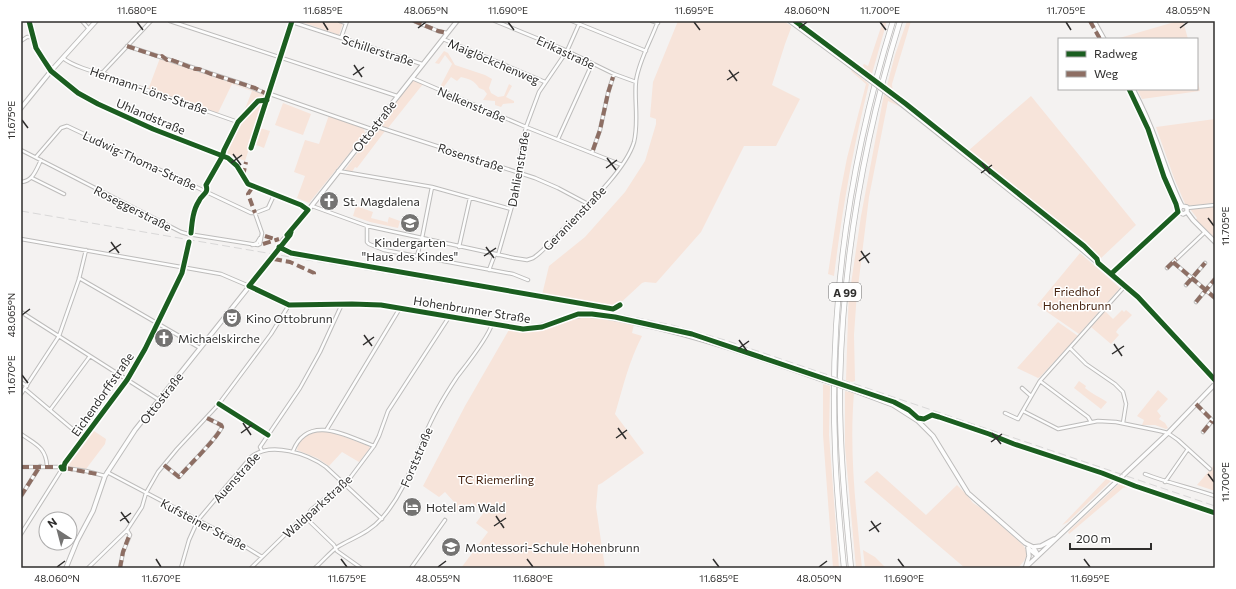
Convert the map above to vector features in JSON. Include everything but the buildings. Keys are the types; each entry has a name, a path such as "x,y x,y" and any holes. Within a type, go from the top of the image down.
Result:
{"highway":[{"name":"A 99","path":"844,568 834,446 835,343 839,288 858,154 874,87 893,21"},
{"name":"A 99","path":"851,568 841,444 840,382 846,290 854,218 861,176 880,91 900,21"}],"street":[{"name":"Uhlandstraße","path":"29,21 36,48 51,71 84,98 153,129 228,158 237,166 248,184 301,205 308,210"},
{"path":"82,21 90,30"},
{"path":"21,108 51,71 90,30 96,21"},
{"path":"103,72 151,21"},
{"path":"170,21 397,96"},
{"name":"Schillerstraße","path":"289,21 422,64"},
{"path":"340,21 346,22 341,38"},
{"path":"414,21 447,33"},
{"name":"Ottostraße","path":"66,568 77,541 93,511 105,476 130,437 457,21"},
{"name":"Erikastraße","path":"495,21 567,51 614,74 636,82"},
{"path":"572,21 646,51"},
{"path":"652,21 658,22"},
{"path":"790,21 890,95 1098,263 1147,306 1215,380"},
{"path":"1094,21 1103,38"},
{"name":"Geranienstraße","path":"497,254 527,260 535,257 588,204 622,165 629,153 635,137 637,111 636,82 639,68 658,22"},
{"name":"Dahlienstraße","path":"489,270 497,254 512,210 521,149 526,127 536,98 545,82 567,51 579,24"},
{"path":"21,41 32,37"},
{"name":"Maiglöckchenweg","path":"442,39 545,82"},
{"path":"127,46 255,88 267,94 371,129"},
{"name":"Hermann-Löns-Straße","path":"64,58 71,63 99,73 103,72 110,77 235,121"},
{"path":"558,139 592,64"},
{"path":"592,152 600,130 608,93 614,74"},
{"name":"Nelkenstraße","path":"412,78 526,127 622,165"},
{"path":"1133,90 1151,127 1170,182 1182,206 1186,206 1187,210 1204,233 1215,242"},
{"name":"Rosenstraße","path":"374,125 518,172 556,187 588,204"},
{"name":"Ludwig-Thoma-Straße","path":"36,158 61,128 64,126 69,127 255,214"},
{"name":"Roseggerstraße","path":"21,150 181,232 258,246 260,244 262,233 255,214"},
{"path":"21,182 26,182 32,178 41,160"},
{"path":"338,171 432,187 512,210"},
{"path":"32,178 64,194"},
{"path":"417,256 432,187"},
{"path":"255,214 268,208 274,195"},
{"path":"459,247 470,198"},
{"path":"1180,212 1183,214 1187,210 1215,204"},
{"path":"311,206 367,226 497,254"},
{"path":"1111,274 1180,212 1180,208 1182,206"},
{"path":"367,226 366,240 369,244 384,250 521,276 528,280"},
{"path":"1167,268 1204,233"},
{"path":"21,239 221,274 249,286"},
{"path":"21,394 59,336 79,278 86,250"},
{"path":"1174,262 1215,298"},
{"path":"1186,285 1205,263"},
{"name":"Eichendorffstraße","path":"21,534 63,467 127,380 158,323 183,268"},
{"path":"79,278 200,348"},
{"path":"1196,302 1215,279"},
{"name":"Hohenbrunner Straße","path":"249,286 289,305 377,304 523,328 542,327 569,317 585,315 599,316 692,336 893,404 918,422 933,436 968,493 1025,543 1033,547"},
{"path":"1005,413 1018,419 1040,381 1125,286"},
{"name":"Auenstraße","path":"181,568 189,540 198,520 251,457 262,451 260,446 306,378 320,352 342,304"},
{"path":"88,568 127,530 142,506 152,481 164,464 218,405 259,351 289,305"},
{"path":"327,429 400,308"},
{"path":"21,312 159,401"},
{"name":"Waldparkstraße","path":"251,568 298,522 306,518 311,510 350,478 374,446 387,412 450,316"},
{"name":"Forststraße","path":"315,568 336,548 366,532 382,519 401,493 425,433 441,403 484,339 492,324"},
{"path":"1070,348 1086,364 1115,384 1123,392 1126,404 1123,423"},
{"path":"50,410 90,356"},
{"path":"1040,381 1088,417 1091,422"},
{"path":"21,382 50,410 84,438"},
{"path":"1025,568 1168,433 1215,384"},
{"path":"1022,388 1031,396"},
{"path":"1196,404 1215,423"},
{"path":"1023,411 1058,429 1091,422 1105,421 1152,428 1168,433 1210,469"},
{"path":"164,464 179,477 222,427 221,425 207,418"},
{"path":"1203,432 1212,421"},
{"path":"293,451 299,440 306,434 315,430 327,429 374,446"},
{"path":"21,434 43,451 46,457 47,466"},
{"path":"1165,482 1188,450"},
{"path":"262,451 293,451 309,457 325,466 382,519"},
{"path":"21,496 40,466"},
{"path":"21,467 63,467 105,476"},
{"name":"Kufsteiner Straße","path":"107,472 198,520 262,557"},
{"path":"1145,474 1165,482 1187,486 1215,496"},
{"path":"306,518 336,548 337,551 361,568"},
{"path":"411,568 445,520"},
{"path":"120,568 123,552 130,534 127,530"},
{"path":"1038,555 1033,547 1041,546 1057,538"},
{"name":"Hohenbrunner Straße","path":"1025,543 1028,548 1038,555"},
{"path":"1025,568 1029,556 1028,548"}],"green space":[{"path":"299,21 337,21 343,23 339,35"},
{"path":"678,21 784,21 791,26 791,28 772,85 800,99 776,146 744,146 701,232 656,283 642,283 615,308 542,295 549,266 585,237 625,192 645,161 656,124 656,119 650,117 653,82"},
{"path":"883,21 887,21 871,77 862,71 864,68 863,65 868,66"},
{"path":"907,21 911,21 892,84 893,94 886,89 895,55"},
{"path":"1178,21 1183,21 1188,38 1119,38"},
{"path":"444,51 448,53 455,65 485,75 492,79 489,88 491,93 498,97 504,96 509,84 512,86 506,97 514,101 514,103 503,104 501,107 495,105 495,101 483,100 487,94 484,90 466,78 461,77 457,81 451,77 443,88 440,87 452,64 445,55 439,64 435,63"},
{"path":"160,58 267,95 245,161 225,153 225,150 243,114 252,91 232,84 218,113 148,90"},
{"path":"852,70 869,84 848,179 834,276 828,274 840,194 847,158 866,84 851,71"},
{"path":"414,80 423,84 388,128 379,126 379,124"},
{"path":"1198,82 1200,91 1142,99 1138,90 1198,90"},
{"path":"884,94 905,109 888,101 869,197 858,287 851,284 861,216"},
{"path":"1031,96 1136,225 1099,260 1069,233 968,151"},
{"path":"283,103 311,114 303,135 275,125"},
{"path":"329,115 362,126 365,134 309,203 297,198 305,176 294,172 305,140 319,144"},
{"path":"1215,119 1215,203 1186,206 1174,178 1156,127"},
{"path":"260,128 270,131 264,148 254,144"},
{"path":"376,128 385,131 357,168 355,167 352,172 344,171"},
{"path":"356,206 373,212 371,218 387,222 387,224 389,217 400,221 398,228 370,222 353,216"},
{"path":"1215,206 1215,239 1196,220 1197,218 1190,209"},
{"path":"285,253 616,310 616,312 284,255"},
{"name":"Friedhof Hohenbrunn","path":"1080,253 1120,288 1079,334 1037,305"},
{"path":"849,287 857,292 854,335 855,381 852,382 846,380"},
{"path":"1122,310 1124,312 1126,310 1132,315 1118,329 1116,332 1119,335 1111,344 1091,327 1105,311 1113,319"},
{"name":"TC Riemerling","path":"590,317 634,324 632,333 642,336 630,365 615,414 644,453 598,485 596,507 605,568 461,568 488,532 476,523 484,512 472,503 460,512 452,506 455,503 445,492 439,497 423,486 465,406 510,328 538,330 568,319"},
{"path":"1058,322 1078,336 1040,377 1038,378 1017,368"},
{"path":"1079,381 1086,386 1085,388 1107,402 1101,409 1074,388"},
{"path":"823,384 830,386 829,435 839,568 833,568 823,435"},
{"path":"1158,390 1168,399 1157,411 1161,416 1159,419 1165,423 1168,428 1166,429 1155,425 1142,425 1144,420 1137,416"},
{"path":"845,391 854,393 852,437 853,459 862,568 856,568 845,447"},
{"path":"91,429 106,439 105,444 86,469 67,466 67,463"},
{"path":"315,431 331,432 369,446 370,448 359,462 342,452 329,466 317,458 297,450 299,443 303,438"},
{"path":"1215,464 1215,491 1197,485"},
{"path":"877,471 926,515 957,485 973,503 981,508 1023,545 1028,553 1024,561 1018,568 965,568 864,482"},
{"path":"1108,477 1113,479 1068,522 1062,525"},
{"path":"1121,482 1132,486 1123,488 1069,534 1068,532"},
{"path":"863,550 875,557 886,568 865,568"}],"railway":[{"path":"21,211 589,308 672,325 725,340 1215,506"}],"marked path":[{"path":"414,21 447,33"},
{"path":"1090,21 1099,38"},
{"path":"127,46 160,57 162,56 167,60 169,59 269,94"},
{"path":"593,150 600,130 613,77"},
{"path":"243,176 246,162"},
{"path":"252,188 248,194 255,213"},
{"path":"265,236 278,240"},
{"path":"263,244 279,239"},
{"path":"274,259 290,262 314,273 314,275"},
{"path":"1167,268 1176,259"},
{"path":"1173,262 1215,298"},
{"path":"1186,285 1205,263"},
{"path":"1196,302 1215,279"},
{"path":"1196,404 1215,423"},
{"path":"164,465 179,477 214,439 222,427 221,425 207,418"},
{"path":"1203,432 1212,421"},
{"path":"21,496 40,466"},
{"path":"21,467 64,466"},
{"path":"65,468 97,474"},
{"path":"120,568 123,552 129,536"}],"cycle path":[{"path":"29,21 36,48 51,71 78,93 98,104 153,129 228,158 237,166 248,184 301,205 308,210 287,235"},
{"path":"251,148 292,21"},
{"path":"795,21 906,104 1084,246 1097,259 1098,263 1138,297 1215,380"},
{"path":"1111,274 1178,212 1164,177 1148,129 1129,90"},
{"path":"191,233 195,208 206,192 206,185 222,157 238,122 258,101 267,100"},
{"path":"291,232 249,286 289,305 381,305 523,329 542,327 578,314 592,314 615,317 692,334 894,402 909,410 918,418 924,419 932,415 939,417 1215,513"},
{"path":"61,467 64,469 65,463 127,380 145,349 182,273 189,242"},
{"path":"279,247 291,253 613,309 620,305"},
{"path":"219,404 268,435"}],"place":[{"name":"St. Magdalena","path":"329,201"},
{"name":"Kindergarten \"Haus des Kindes\"","path":"410,223"},
{"name":"Kino Ottobrunn","path":"232,318"},
{"name":"Michaelskirche","path":"164,338"},
{"name":"Hotel am Wald","path":"412,507"},
{"name":"Montessori-Schule Hohenbrunn","path":"451,547"}]}
